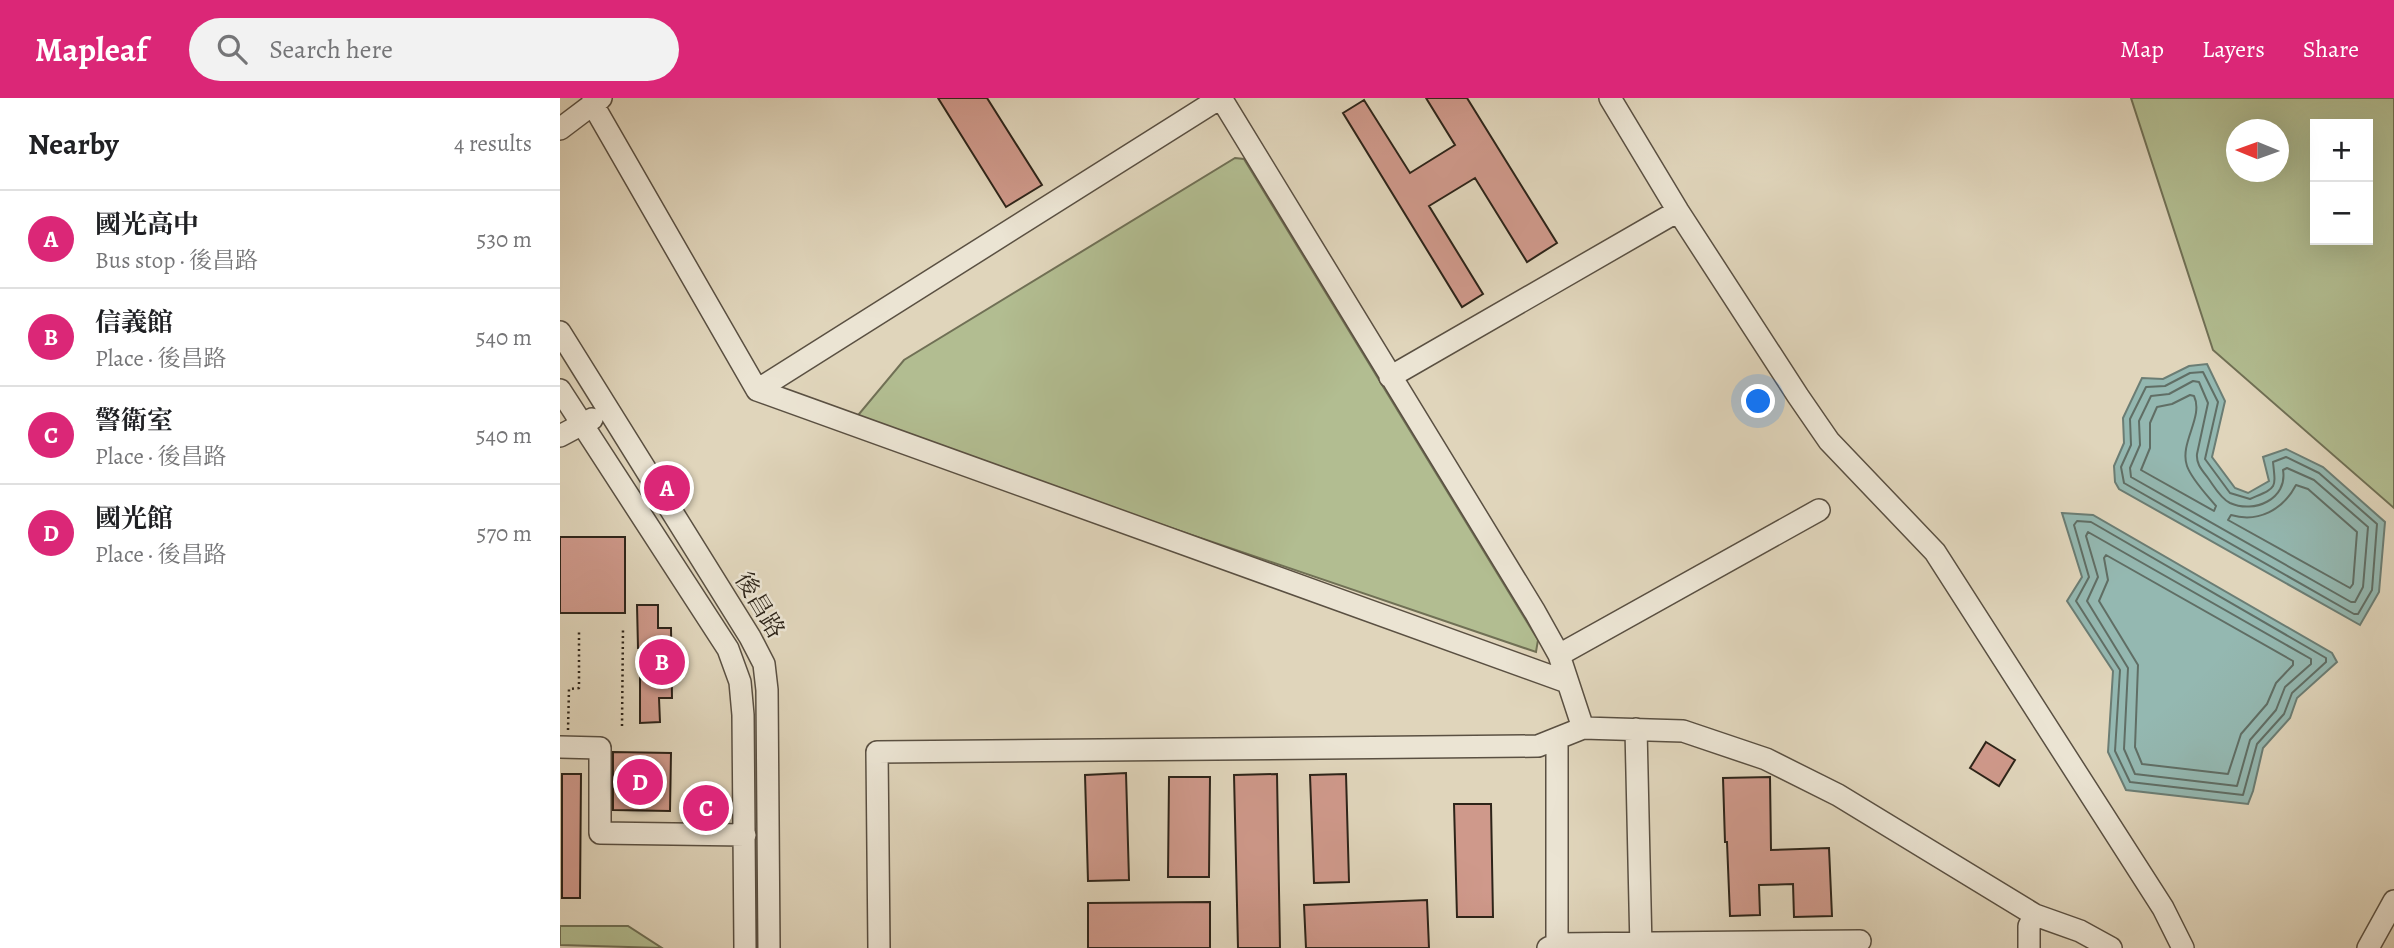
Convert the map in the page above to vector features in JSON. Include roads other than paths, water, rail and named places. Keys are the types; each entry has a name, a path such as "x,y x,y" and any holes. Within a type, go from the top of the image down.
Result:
{"street":[{"path":"757,390 1221,98 1559,655 1583,728"},
{"path":"1610,98 1678,211 1829,441 1935,552 2163,908 2183,948"},
{"path":"560,129 597,100 757,390 1567,682"},
{"path":"1390,377 1678,211"},
{"name":"後昌路","path":"560,331 764,663 767,690 769,948"},
{"name":"後昌路","path":"560,390 570,431 728,649 740,682 743,715 746,948"},
{"path":"570,431 609,409"},
{"path":"1559,655 1819,510"},
{"path":"879,948 877,752 1538,746 1583,728 1683,731 1766,759 1838,795 2035,915 2080,931 2111,948"},
{"path":"1636,729 1641,946"},
{"path":"1558,739 1553,946 1860,941"},
{"path":"560,747 600,748 600,833 745,835"},
{"path":"2368,948 2394,901"},
{"path":"2029,948 2029,926 2035,915"}],"water":[{"path":"2207,364 2225,401 2212,457 2235,488 2248,493 2269,481 2263,457 2286,449 2323,467 2385,522 2379,592 2360,625 2119,489 2115,482 2114,466 2124,443 2123,418 2142,378 2163,379 2189,366"},
{"path":"2062,513 2093,515 2332,653 2337,662 2297,698 2290,718 2263,748 2248,804 2126,790 2108,752 2113,671 2067,601 2082,577"}],"place":[{"name":"國光高中","path":"667,488"},
{"name":"信義館","path":"662,662"},
{"name":"國光館","path":"640,782"},
{"name":"警衛室","path":"706,808"}]}
